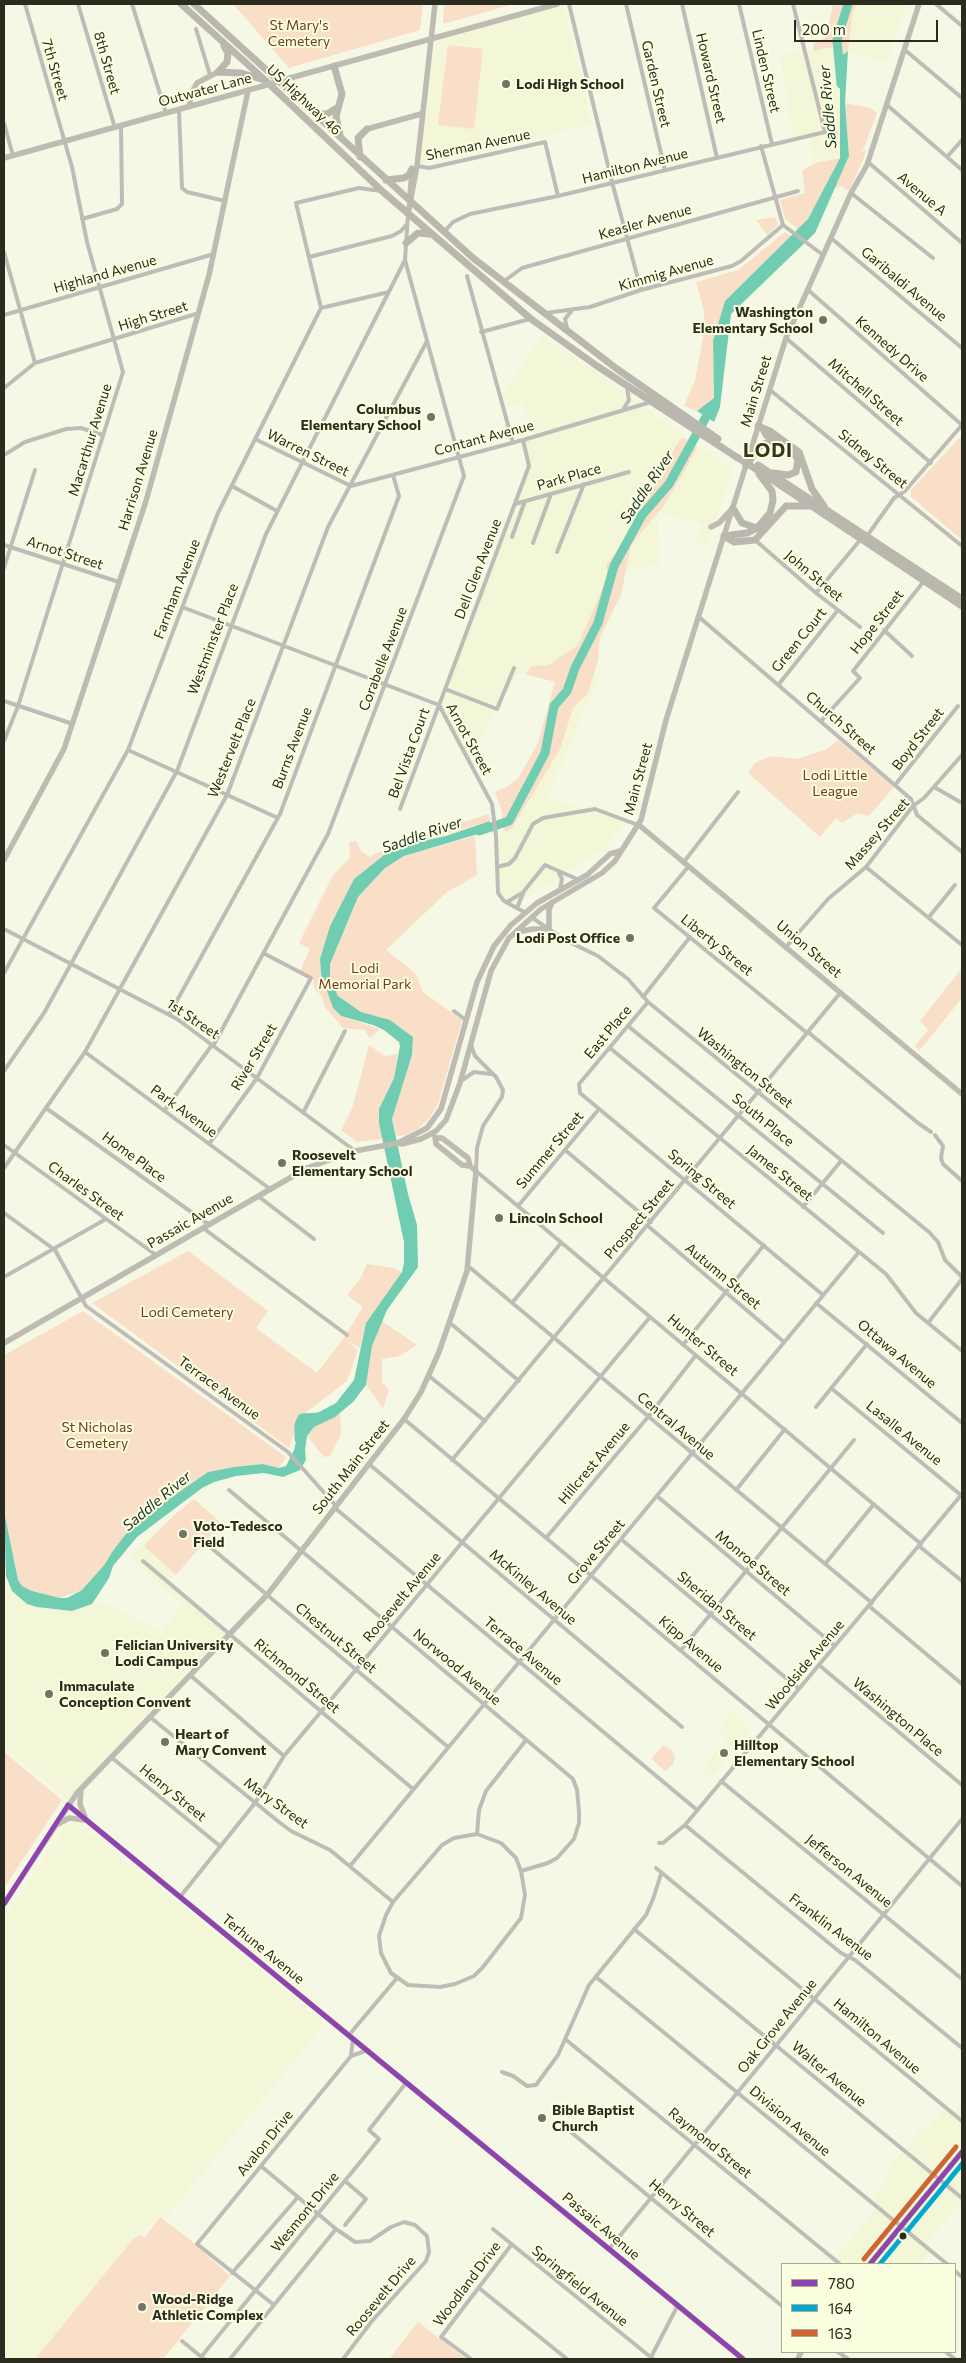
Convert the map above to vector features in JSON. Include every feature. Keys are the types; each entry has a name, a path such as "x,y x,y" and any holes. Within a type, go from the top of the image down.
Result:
{"highway":[{"name":"US Highway 46","path":"181,4 265,84 431,235 532,319 574,351 652,402 683,419"},
{"name":"US Highway 46","path":"194,4 444,232 542,314 683,419"},
{"path":"216,36 226,48 228,57 225,66 218,72"},
{"path":"334,66 342,94 336,120 342,137"},
{"path":"218,72 241,73 265,84"},
{"path":"306,107 316,114 323,115 332,113 339,105"},
{"path":"360,157 358,138 367,129"},
{"path":"386,180 404,178 415,167"},
{"path":"406,243 418,233 431,235"},
{"path":"683,419 757,467 810,506 962,599"},
{"path":"760,427 766,435 778,442 798,459 796,472 788,475 768,472"},
{"path":"760,427 770,430 799,452 812,489 827,511"},
{"path":"746,466 760,446 766,443 778,442"},
{"path":"757,467 768,472 827,511 962,606"},
{"path":"724,536 747,533 757,528 770,513 773,500 772,492 757,467"},
{"path":"724,536 734,542 755,540 786,506 810,506"},
{"path":"733,508 742,523 757,528"}],"street":[{"name":"7th Street","path":"25,4 64,142"},
{"name":"8th Street","path":"78,4 118,127 122,204 116,209 82,219"},
{"path":"132,4 166,113"},
{"name":"Westminster Place","path":"4,1071 44,1013 177,771 266,534 404,260 410,185 415,167 432,38 434,4"},
{"name":"Outwater Lane","path":"4,158 557,4"},
{"path":"568,4 641,290"},
{"name":"Garden Street","path":"626,4 664,170"},
{"name":"Howard Street","path":"682,4 717,158"},
{"name":"Linden Street","path":"739,4 772,144"},
{"path":"793,4 825,132"},
{"name":"Main Street","path":"639,825 666,720 760,427 786,338 851,192 868,162 919,4"},
{"path":"936,4 962,26"},
{"path":"196,29 210,76"},
{"path":"905,50 962,98"},
{"path":"189,106 192,92 198,83 218,72"},
{"name":"Harrison Avenue","path":"4,860 64,749 146,501 214,254 248,91"},
{"path":"886,105 962,170"},
{"path":"179,110 182,188 187,192 225,201"},
{"path":"367,129 422,114"},
{"path":"4,123 13,156"},
{"name":"Hamilton Avenue","path":"444,232 453,222 470,214 558,196 761,146 825,132 836,133"},
{"path":"947,157 962,140"},
{"name":"Macarthur Avenue","path":"4,741 18,706 123,372 99,287 82,219 72,167 64,142"},
{"name":"Sherman Avenue","path":"415,167 429,168 545,142 558,196"},
{"path":"761,146 783,225 823,255"},
{"name":"Avenue A","path":"868,162 962,243"},
{"path":"382,191 360,188 296,203 322,308 389,292"},
{"name":"Keasler Avenue","path":"503,282 522,268 798,191"},
{"path":"851,192 933,258"},
{"path":"309,257 392,236 401,232 407,224"},
{"name":"Kimmig Avenue","path":"542,314 590,307 641,290 737,264 783,225"},
{"name":"Garibaldi Avenue","path":"831,238 962,348"},
{"path":"4,252 35,363 4,388"},
{"name":"Highland Avenue","path":"4,315 214,254"},
{"name":"Corabelle Avenue","path":"164,1111 213,1046 265,954 328,834 464,476 404,260"},
{"path":"467,276 513,442"},
{"name":"Kennedy Drive","path":"807,289 962,425"},
{"name":"Farnham Avenue","path":"4,973 128,750 210,532 322,308"},
{"path":"570,334 564,323 565,319 575,308"},
{"name":"High Street","path":"35,363 199,313"},
{"path":"481,332 532,319"},
{"name":"Mitchell Street","path":"786,338 931,462"},
{"name":"Westervelt Place","path":"4,1168 85,1052 228,795 328,528 427,340"},
{"path":"622,410 630,400 626,385"},
{"name":"Sidney Street","path":"770,390 962,546"},
{"name":"Contant Avenue","path":"351,486 523,440 652,402"},
{"path":"816,593 864,538 894,498 900,495 931,462 962,425"},
{"path":"4,455 25,442 66,429 81,428 103,435"},
{"name":"Warren Street","path":"255,439 351,486"},
{"name":"Dell Glen Avenue","path":"438,705 529,466 523,440"},
{"path":"4,568 35,470"},
{"name":"Park Place","path":"515,504 629,472"},
{"name":"Burns Avenue","path":"169,1015 278,818 399,496 393,475"},
{"path":"557,552 584,484"},
{"path":"232,486 277,511"},
{"path":"533,543 551,494"},
{"path":"512,537 525,501"},
{"path":"711,527 733,508"},
{"name":"John Street","path":"755,540 816,593 860,627"},
{"name":"Arnot Street","path":"4,545 119,582"},
{"name":"Hope Street","path":"821,721 860,678 853,671 924,581"},
{"name":"Arnot Street","path":"182,607 438,705 492,804 495,814 497,888 501,898 507,902"},
{"name":"Green Court","path":"779,684 838,610"},
{"name":"Church Street","path":"698,617 896,785 911,799 917,815 962,852"},
{"path":"884,630 912,656"},
{"path":"444,689 497,709 514,668"},
{"path":"4,701 73,724"},
{"name":"Bel Vista Court","path":"400,809 438,705"},
{"name":"Boyd Street","path":"896,785 958,706"},
{"path":"128,750 278,818"},
{"name":"Massey Street","path":"786,947 828,899 866,866 913,806 934,787 962,755"},
{"path":"934,787 962,803"},
{"path":"686,865 738,792"},
{"path":"400,1144 434,1136 446,1120 460,1083 491,971 501,950 515,932 531,917 552,902 602,873 616,861 620,851 639,825 595,809 556,815 533,824 515,858 509,864 497,867"},
{"name":"Union Street","path":"639,825 962,1094"},
{"path":"4,845 10,848"},
{"path":"400,1144 427,1128 441,1109 477,982 489,955 502,934 524,912 597,867 610,854 620,851"},
{"path":"517,908 524,891 545,865 559,873 577,879"},
{"name":"Liberty Street","path":"686,865 654,908 933,1134 943,1146 941,1158 943,1164 962,1181"},
{"path":"866,866 962,945"},
{"path":"559,873 562,879 560,889"},
{"path":"929,917 955,885"},
{"path":"524,891 507,902 531,917"},
{"path":"515,932 549,929 548,916 552,902"},
{"name":"Washington Street","path":"531,917 613,966 628,979 648,1002 929,1232 946,1260 962,1278"},
{"name":"1st Street","path":"4,929 169,1015 355,1150"},
{"path":"643,997 690,938"},
{"name":"River Street","path":"209,1144 257,1078 311,978 265,954"},
{"name":"Prospect Street","path":"452,1460 555,1339 841,992"},
{"name":"East Place","path":"585,1077 648,1002"},
{"path":"454,1011 466,1020"},
{"name":"South Place","path":"628,1026 883,1233"},
{"path":"304,1113 345,1031"},
{"name":"South Main Street","path":"68,1805 111,1757 267,1595 404,1419 429,1376 468,1266 477,1148 483,1126 503,1094 501,1083 490,1074 475,1056 471,1045"},
{"name":"James Street","path":"610,1048 893,1280 910,1306 962,1351"},
{"name":"Park Avenue","path":"85,1052 270,1189"},
{"path":"460,1083 474,1072 490,1074"},
{"name":"Spring Street","path":"585,1077 579,1084 578,1090 823,1295"},
{"name":"Home Place","path":"46,1108 206,1226 347,1335"},
{"name":"Summer Street","path":"518,1206 599,1109"},
{"name":"Hunter Street","path":"427,1128 434,1136 436,1144 462,1165 470,1166 874,1504 962,1582"},
{"name":"Passaic Avenue","path":"4,1343 307,1168 355,1150 400,1144"},
{"name":"Charles Street","path":"4,1145 156,1255"},
{"path":"565,1150 651,1222"},
{"path":"803,1207 841,1160"},
{"path":"258,1196 314,1239"},
{"path":"4,1213 54,1249"},
{"path":"4,1277 106,1219"},
{"name":"Autumn Street","path":"648,1226 784,1342"},
{"path":"512,1303 561,1243"},
{"path":"683,1345 764,1245"},
{"name":"Terrace Avenue","path":"54,1249 86,1306 288,1452 303,1466 336,1507 697,1810"},
{"name":"Grove Street","path":"350,1866 859,1252"},
{"name":"Central Avenue","path":"468,1266 825,1564 962,1684"},
{"path":"928,1323 962,1278"},
{"name":"Ottawa Avenue","path":"816,1303 962,1423"},
{"name":"Roosevelt Avenue","path":"180,1897 255,1804 284,1756 650,1317"},
{"path":"449,1322 519,1381"},
{"path":"816,1408 867,1344"},
{"name":"Hillcrest Avenue","path":"546,1538 648,1416 696,1355"},
{"path":"429,1376 485,1421"},
{"name":"Lasalle Avenue","path":"831,1388 962,1495"},
{"name":"Kipp Avenue","path":"404,1419 962,1886"},
{"path":"736,1490 784,1430"},
{"path":"681,1650 854,1440"},
{"name":"McKinley Avenue","path":"369,1464 682,1727"},
{"name":"Norwood Avenue","path":"229,1490 573,1779 577,1790 579,1823 574,1839 562,1855 548,1863 521,1871"},
{"name":"Woodside Avenue","path":"659,1843 663,1843 685,1825 962,1495"},
{"name":"Monroe Street","path":"657,1496 835,1646"},
{"path":"825,1564 874,1504"},
{"name":"Sheridan Street","path":"621,1539 799,1689"},
{"name":"Chestnut Street","path":"209,1546 448,1747"},
{"name":"Richmond Street","path":"143,1561 414,1789"},
{"name":"Washington Place","path":"819,1665 962,1785"},
{"path":"190,1675 284,1756"},
{"name":"Mary Street","path":"150,1717 255,1804 291,1831 330,1850 393,1902"},
{"path":"477,1834 479,1810 486,1791 526,1740"},
{"name":"Henry Street","path":"111,1757 220,1846"},
{"name":"Jefferson Avenue","path":"721,1781 962,1979"},
{"path":"55,1826 69,1818 87,1820 80,1804 82,1788"},
{"path":"4,1904 68,1805"},
{"name":"Terhune Avenue","path":"68,1805 442,2112"},
{"name":"Oak Grove Avenue","path":"609,2248 962,1819"},
{"name":"Franklin Avenue","path":"685,1825 841,1953 849,1956 962,2048"},
{"path":"477,1834 494,1839 506,1847 516,1858 521,1871 525,1900 522,1918 479,1971 464,1981 440,1988 416,1987 397,1978 383,1960 379,1942 382,1926 393,1902 442,1845 461,1835 477,1834"},
{"path":"502,2072 513,2076 527,2086 534,2086 556,2060 583,1998 596,1977 650,1906 661,1874 656,1868"},
{"name":"Hamilton Avenue","path":"661,1874 962,2121"},
{"name":"Walter Avenue","path":"634,1929 962,2198"},
{"name":"Division Avenue","path":"596,1977 945,2263"},
{"path":"368,2050 351,2056 351,2037 397,1978"},
{"name":"Raymond Street","path":"565,2039 839,2263"},
{"name":"Avalon Drive","path":"232,2273 197,2244 351,2056"},
{"name":"Wesmont Drive","path":"203,2358 379,2139 369,2130 406,2083"},
{"name":"Passaic Avenue","path":"442,2112 743,2359"},
{"name":"Henry Street","path":"566,2128 781,2305"},
{"path":"871,2263 962,2152"},
{"path":"230,2359 336,2229 261,2166"},
{"path":"345,2181 366,2198 345,2225"},
{"path":"274,2305 232,2273 298,2198"},
{"name":"Roosevelt Drive","path":"336,2229 355,2242 365,2242 376,2239 398,2223 410,2223 420,2228 427,2236 430,2247 427,2258 372,2321 343,2359"},
{"name":"Springfield Avenue","path":"493,2229 651,2359"},
{"name":"Woodland Drive","path":"471,2359 441,2336 512,2244"},
{"path":"479,2288 566,2359"},
{"path":"651,2359 678,2305"},
{"path":"182,2341 203,2358"}],"shaded area":[{"name":"Lodi High School","path":"563,4 592,124 425,164 420,161 435,42"},
{"path":"856,4 907,4 887,63 848,51 840,57 840,158 815,163 807,135 793,138 780,56 805,51 840,48"},
{"path":"543,335 732,469 708,545 696,543 702,524 658,511 659,565 618,572 587,661 598,678 547,798 628,820 602,850 516,905 500,893 497,833 508,829 530,802 558,731 549,669 517,674 469,759 438,703 528,466 521,438 533,434 523,402 507,406 503,392"},
{"name":"Felician University Lodi Campus","path":"194,1499 221,1523 168,1582 201,1605 225,1635 188,1670 68,1800 4,1748 4,1565 42,1606 90,1602 111,1606 161,1632 183,1605 129,1556"},
{"name":"Hilltop Elementary School","path":"730,1711 752,1730 712,1777 708,1774 706,1776 702,1773 704,1770 702,1768 728,1738 719,1730 728,1718 726,1716"},
{"path":"77,1822 302,2004 324,2025 165,2219 159,2217 134,2238 35,2359 4,2359 4,1918 63,1828 69,1823"},
{"path":"962,2103 962,2202 927,2242 929,2255 922,2263 844,2263 836,2257 875,2210 873,2195 889,2176 885,2172 923,2126 927,2129 942,2111 957,2110"}],"green space":[{"name":"St Mary's Cemetery","path":"233,4 423,4 420,30 289,68"},
{"path":"444,4 514,4 443,24"},
{"path":"833,4 858,4 853,11 848,51 834,60 833,47 813,51 813,44 826,37"},
{"path":"448,45 483,49 474,129 438,125"},
{"path":"845,103 871,108 877,113 864,148 860,152 866,150 849,191 840,186 834,189 849,156"},
{"path":"840,158 808,219 798,229 785,219 780,200 805,193 802,170 815,163"},
{"path":"775,217 778,225 767,235 756,220"},
{"path":"785,232 791,236 725,301 713,341 714,398 697,411 684,406 695,380 703,337 704,311 696,282 738,270"},
{"path":"962,435 962,540 911,497 911,490"},
{"path":"684,438 697,449 665,504 631,545 621,595 600,637 598,660 588,693 573,708 560,749 512,828 507,832 503,829 502,812 495,792 510,785 519,777 538,743 555,682 525,674 532,666 549,665 578,645 608,576 606,565 618,550 679,441"},
{"name":"Lodi Little League","path":"838,740 894,787 869,816 858,813 842,823 836,818 820,837 748,773 755,763 771,756 797,759 827,749"},
{"path":"489,814 490,821 393,850 354,879 330,926 320,959 321,974 333,1008 341,1016 380,1029 370,1038 364,1030 343,1028 325,1007 322,996 314,988 313,977 300,971 310,949 299,943 333,875 350,858 349,842 356,841 361,851 370,857 418,836"},
{"name":"Lodi Memorial Park","path":"475,836 477,875 447,892 386,950 415,973 423,992 462,1020 438,1104 429,1118 418,1129 406,1135 396,1136 392,1118 412,1055 413,1037 390,1020 361,1012 338,996 330,978 330,964 358,897 385,868 404,856"},
{"path":"962,968 962,998 920,1050 915,1046 928,1030 920,1021"},
{"path":"369,1045 385,1056 398,1054 394,1078 379,1109 383,1139 357,1142 341,1130 352,1109"},
{"name":"Lodi Cemetery","path":"188,1251 268,1311 256,1328 317,1373 343,1339 363,1307 347,1295 360,1279 367,1264 394,1268 402,1272 366,1323 360,1348 348,1342 358,1350 347,1381 300,1417 289,1448 92,1303"},
{"name":"St Nicholas Cemetery","path":"83,1311 286,1457 279,1468 263,1464 208,1472 149,1513 125,1535 105,1564 82,1590 60,1598 32,1591 22,1586 18,1580 4,1511 4,1355"},
{"path":"382,1321 417,1345 400,1356 382,1359 382,1382 389,1390 383,1409 366,1385 372,1346"},
{"path":"340,1413 341,1434 330,1456 324,1457 307,1436 314,1427"},
{"name":"Voto-Tedesco Field","path":"194,1499 221,1523 176,1575 144,1546 174,1515"},
{"path":"663,1745 671,1749 675,1758 673,1765 665,1771 651,1759"},
{"path":"4,1752 62,1800 4,1888"},
{"name":"Wood-Ridge Athletic Complex","path":"160,2217 188,2238 230,2276 163,2359 35,2359 134,2238 141,2235 144,2238"},
{"path":"418,2322 466,2359 389,2359"}],"water":[{"name":"Saddle River","path":"848,51 845,103 849,156 815,233 731,314 720,407 714,422 697,411 714,398 713,341 725,301 808,219 840,158 840,57"},
{"name":"Saddle River","path":"490,821 488,831 404,856 385,868 358,897 330,964 330,978 338,996 361,1012 390,1020 413,1037 412,1055 392,1119 408,1194 417,1225 418,1267 387,1310 372,1346 366,1385 353,1402 335,1417 314,1427 307,1436 306,1460 300,1470 283,1477 264,1473 236,1476 214,1482 202,1488 137,1537 113,1566 109,1578 92,1604 72,1611 27,1604 12,1591 6,1576 4,1511 18,1580 22,1586 32,1591 67,1598 82,1590 105,1564 125,1535 149,1513 208,1472 263,1464 279,1468 286,1466 294,1450 300,1426 306,1419 336,1403 354,1380 366,1323 402,1272 404,1263 404,1242 379,1123 379,1109 394,1078 400,1046 399,1042 384,1030 341,1016 333,1008 321,974 320,959 330,926 354,879 384,855 412,843 446,836"}],"waterway":[{"name":"Saddle River","path":"841,84 837,40 848,4"},
{"name":"Saddle River","path":"479,831 509,821 545,753 554,706 567,691 575,668 598,623 614,566 642,515 669,484 711,408"},
{"name":"Saddle River","path":"299,1439 299,1425 302,1418 320,1417"}],"transit line":[{"name":"780","path":"4,1904 68,1805 743,2359"},
{"name":"163","path":"864,2259 956,2147"},
{"name":"780","path":"871,2263 962,2152"},
{"name":"164","path":"881,2263 962,2164"}],"place":[{"name":"Lodi High School","path":"506,84"},
{"name":"Washington Elementary School","path":"823,320"},
{"name":"Columbus Elementary School","path":"431,417"},
{"name":"Lodi Post Office","path":"630,938"},
{"name":"Roosevelt Elementary School","path":"282,1163"},
{"name":"Lincoln School","path":"499,1218"},
{"name":"Voto-Tedesco Field","path":"183,1534"},
{"name":"Felician University Lodi Campus","path":"105,1653"},
{"name":"Immaculate Conception Convent","path":"49,1694"},
{"name":"Heart of Mary Convent","path":"165,1742"},
{"name":"Hilltop Elementary School","path":"724,1753"},
{"name":"Bible Baptist Church","path":"542,2118"},
{"name":"Wood-Ridge Athletic Complex","path":"142,2307"}],"district":[{"name":"LODI","path":"768,451"}]}
